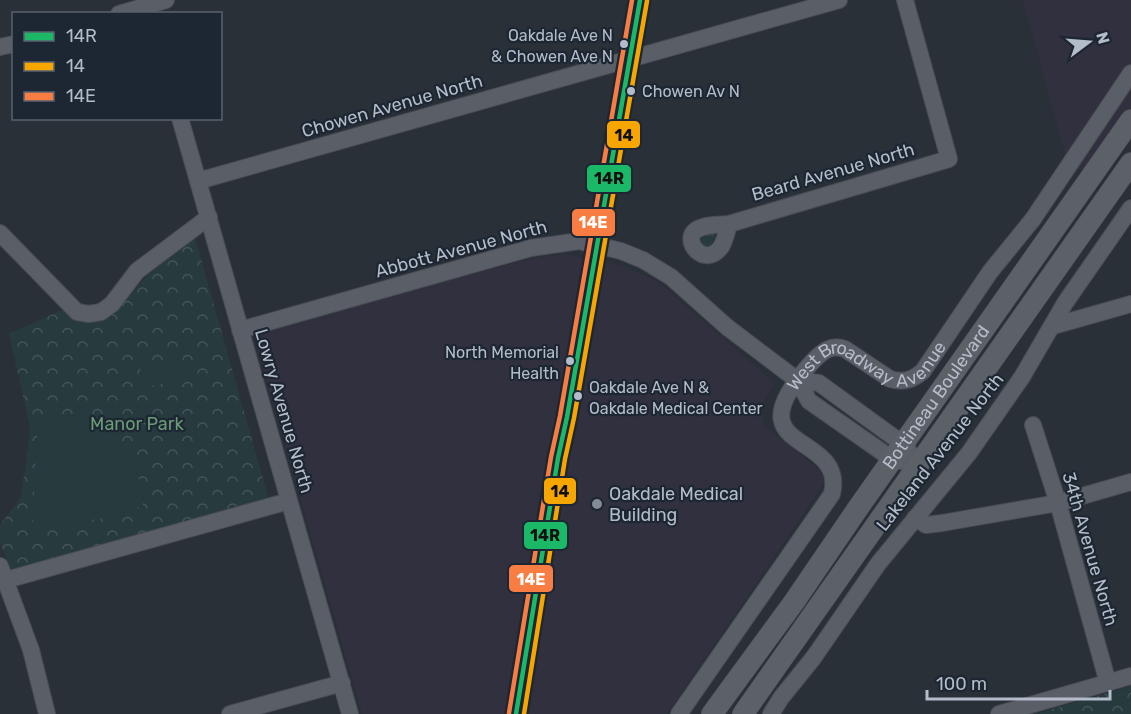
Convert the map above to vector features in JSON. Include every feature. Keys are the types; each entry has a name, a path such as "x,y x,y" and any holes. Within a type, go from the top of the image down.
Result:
{"main road":[{"name":"Bottineau Boulevard","path":"712,714 794,602 897,451 1131,120"},
{"name":"Bottineau Boulevard","path":"744,713 1131,163"}],"street":[{"path":"126,12 166,0"},
{"path":"516,714 558,458 569,408 640,0"},
{"name":"Chowen Avenue North","path":"198,181 838,0"},
{"name":"Beard Avenue North","path":"729,224 949,159 904,0"},
{"name":"West Broadway Avenue","path":"679,714 832,494 834,476 831,467 825,459 788,433 781,419 781,411 797,380 821,352 830,347 845,349 898,382 916,377 923,371 990,272 1033,219 1131,72"},
{"name":"Lowry Avenue North","path":"181,120 350,714"},
{"name":"Lakeland Avenue North","path":"771,714 814,657 878,564 969,453 1022,377 1065,303 1131,208"},
{"path":"2,238 77,312 90,314 101,312 112,304 137,271 209,217"},
{"name":"Abbott Avenue North","path":"240,330 531,248 579,241 597,244 644,260 665,273 734,333 797,380 819,383 897,451 918,465"},
{"path":"1053,326 1131,304"},
{"name":"34th Avenue North","path":"1033,425 1058,503 1108,683"},
{"path":"915,518 926,525 1058,503 1131,482"},
{"path":"47,714 31,650 3,573 289,501"},
{"path":"999,714 1131,676"},
{"path":"230,714 342,683"}],"shaded area":[{"path":"1023,0 1131,0 1131,108 1085,174 1066,158"},
{"path":"565,254 622,266 657,281 775,383 766,397 762,413 765,426 820,470 825,482 667,714 362,714 257,347 260,339 263,334 452,279 535,258"}],"green space":[{"path":"714,234 715,238 710,247 704,246 701,241 702,236"},
{"name":"Manor Park","path":"195,238 269,500 11,569 0,543 0,525 20,499 30,427 9,334 62,310 72,317 88,322 109,319 149,274"},
{"path":"182,357 187,377 145,388 140,368"},
{"path":"72,415 99,427 121,444 137,473 143,506 105,518 45,526 33,521 38,418"},
{"path":"1131,686 1131,714 1036,714"}],"transit line":[{"name":"14E","path":"509,713 551,457 632,0"},
{"name":"14R","path":"516,714 558,458 640,0"},
{"name":"14","path":"524,714 565,459 647,1"}],"place":[{"name":"Oakdale Ave N & Chowen Ave N","path":"624,44"},
{"name":"Chowen Av N","path":"631,91"},
{"name":"North Memorial Health","path":"570,361"},
{"name":"Oakdale Ave N & Oakdale Medical Center","path":"578,396"},
{"name":"Oakdale Medical Building","path":"597,504"}]}
